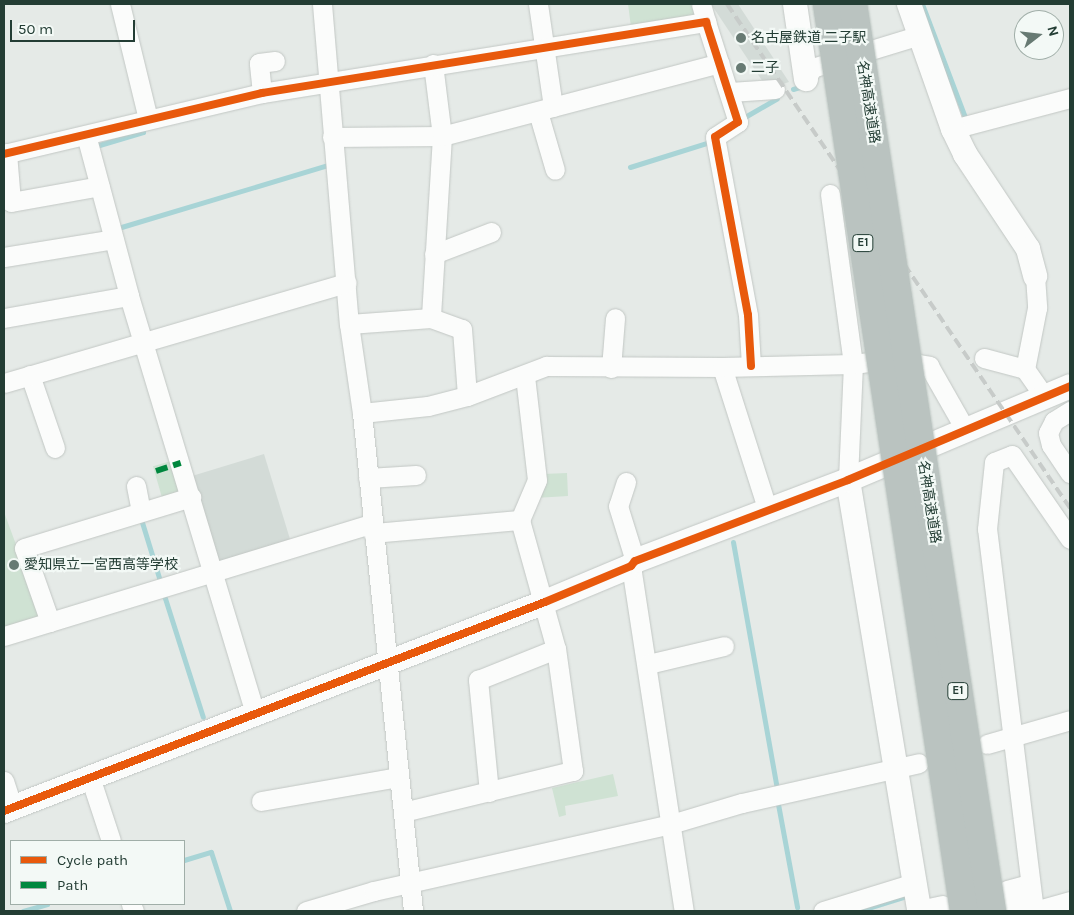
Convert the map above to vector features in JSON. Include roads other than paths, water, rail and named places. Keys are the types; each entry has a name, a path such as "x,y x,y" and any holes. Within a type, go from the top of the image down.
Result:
{"highway":[{"name":"名神高速道路","path":"827,4 953,908"},
{"name":"名神高速道路","path":"853,4 1003,902"}],"street":[{"path":"120,4 148,119"},
{"path":"322,4 349,324 362,413 372,528 413,911"},
{"path":"538,4 544,48 546,109 554,170"},
{"path":"701,4 738,122 715,137 748,315 751,366"},
{"path":"795,4 806,79"},
{"path":"909,4 953,129 965,154 1028,249 1035,276 1037,308 1025,368"},
{"path":"100,186 11,202 5,153 262,93 433,64 706,22"},
{"path":"806,79 812,68 920,35"},
{"path":"262,93 259,63 275,61"},
{"path":"332,137 442,136 720,63"},
{"path":"432,318 434,254 442,136 433,64"},
{"path":"730,92 775,89"},
{"path":"953,129 1070,98"},
{"path":"86,135 129,296 255,714"},
{"path":"830,194 853,364 848,480 894,770 919,911 953,908"},
{"path":"434,254 491,232"},
{"path":"4,257 114,239"},
{"path":"4,383 347,283"},
{"path":"4,318 129,296"},
{"path":"349,324 432,318 462,329 467,396"},
{"path":"610,368 615,318"},
{"path":"984,358 1025,368 1043,395"},
{"path":"362,413 428,406 467,396 525,377 546,366 610,368 722,367 853,364 891,360 929,366 965,429"},
{"path":"722,367 768,511"},
{"path":"30,375 55,448"},
{"path":"403,812 573,771 556,649 545,602 520,520 537,480 525,377"},
{"path":"4,782 8,810 90,777 387,665 545,602 633,563 848,480 1043,395 1070,386"},
{"path":"1070,411 1054,421 1048,433 1051,445 1070,473"},
{"path":"1033,901 987,529 994,462 1012,455 1070,539"},
{"path":"368,478 416,475"},
{"path":"626,482 618,506 633,563 684,911"},
{"path":"136,486 141,511"},
{"path":"50,622 24,548 191,497"},
{"path":"4,636 372,528 520,520"},
{"path":"648,664 724,646"},
{"path":"489,792 478,680 556,649"},
{"path":"987,744 1070,720"},
{"path":"306,911 374,891 409,885 671,824 742,803 919,763"},
{"path":"90,777 111,840"},
{"path":"261,801 399,777"},
{"path":"824,911 914,883"},
{"path":"1003,902 1070,901"}],"waterway":[{"path":"922,4 965,117"},
{"path":"793,89 803,86"},
{"path":"743,118 777,98"},
{"path":"96,146 143,132 142,128"},
{"path":"630,167 710,142"},
{"path":"117,224 118,228 325,166"},
{"path":"137,520 141,519 161,584"},
{"path":"733,542 777,790"},
{"path":"163,592 203,717"},
{"path":"778,804 797,907"},
{"path":"185,860 211,852 230,911"},
{"path":"858,911 903,897"},
{"path":"23,911 44,905"}],"railway":[{"path":"727,4 1070,508"}],"place":[{"name":"名古屋鉄道 二子駅","path":"741,38"},
{"name":"二子","path":"741,68"},
{"name":"愛知県立一宮西高等学校","path":"14,565"}]}
